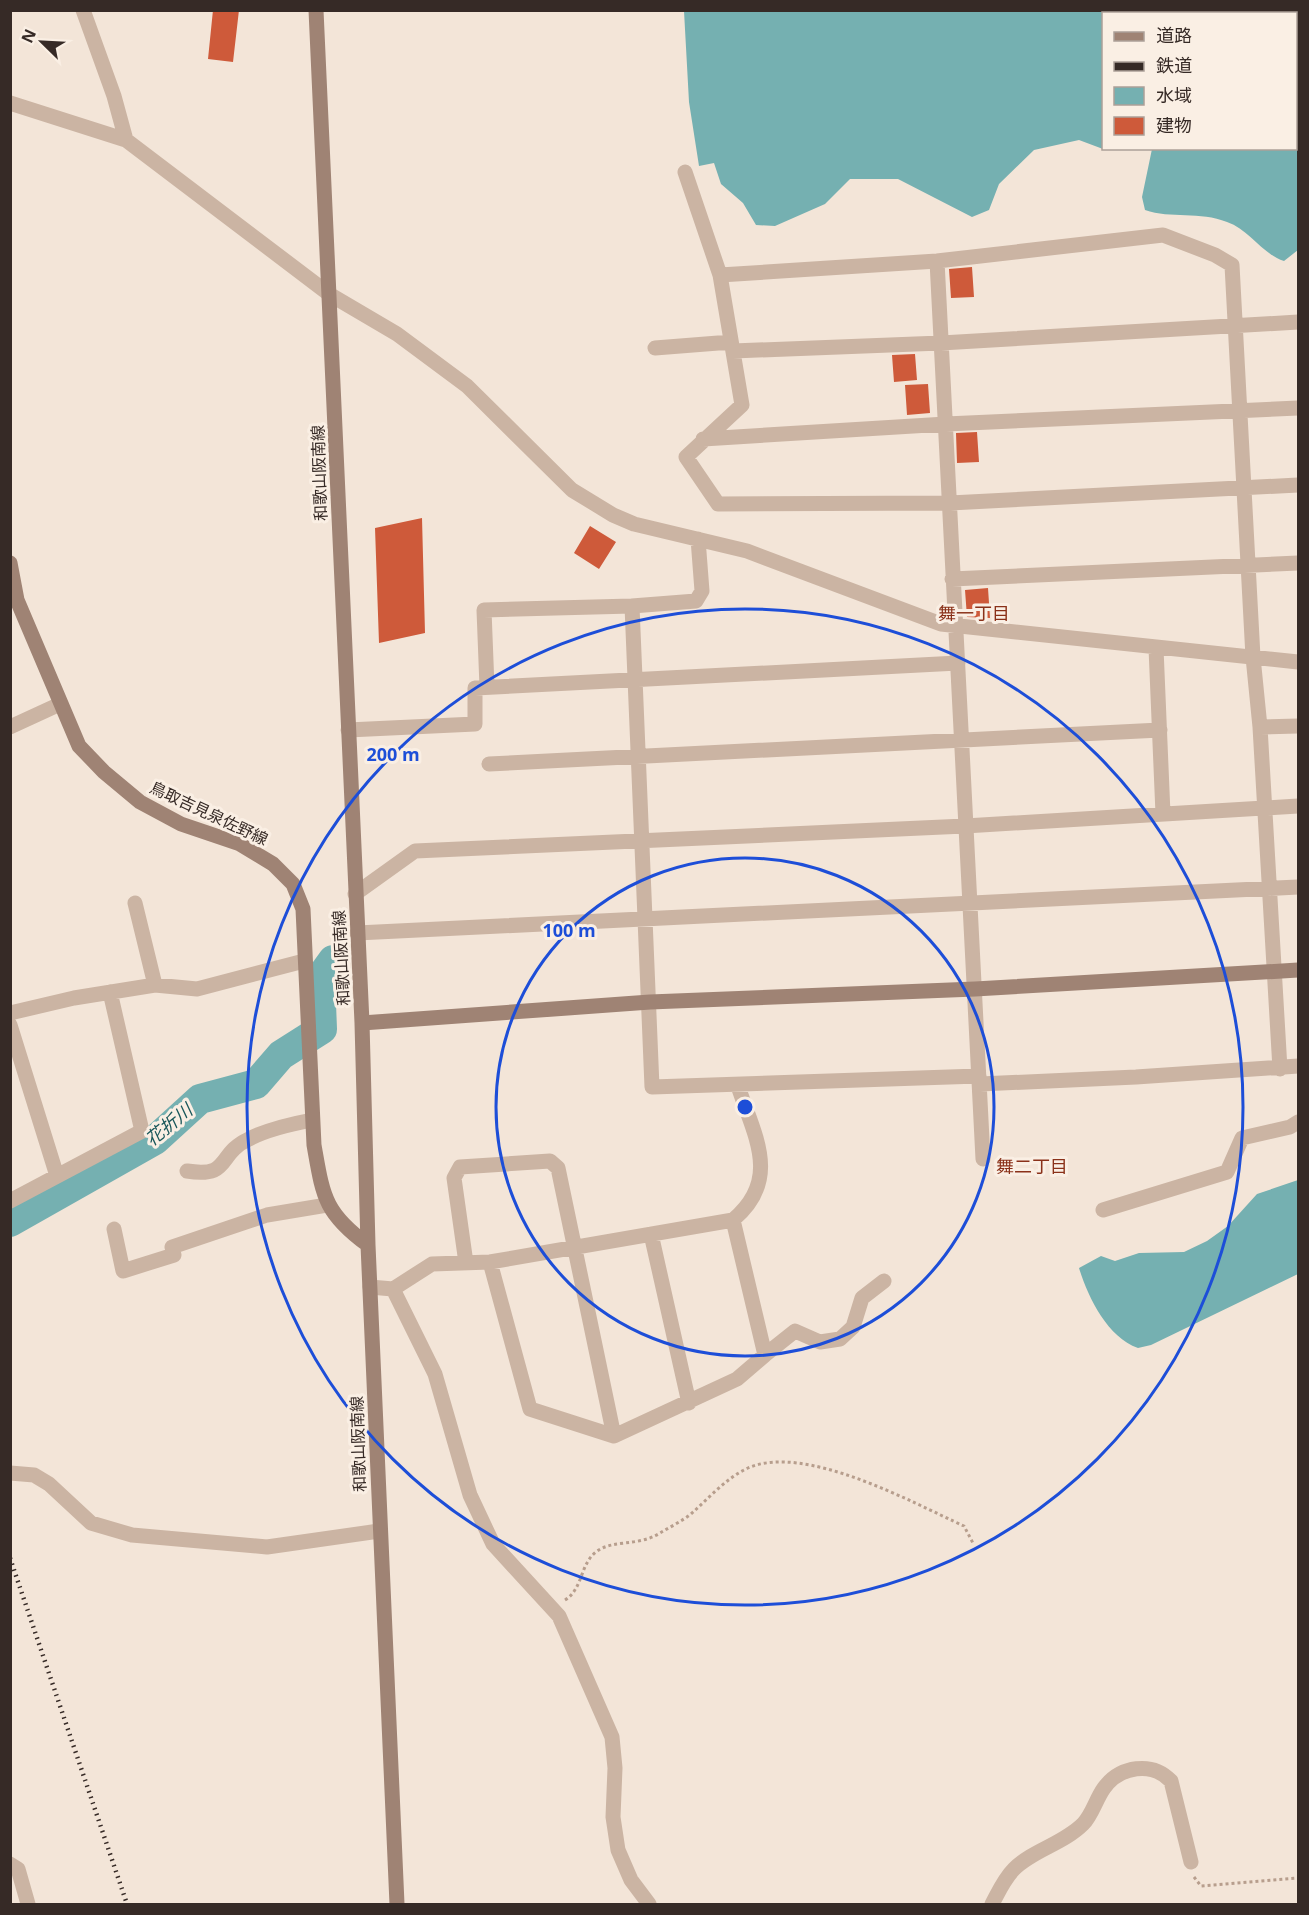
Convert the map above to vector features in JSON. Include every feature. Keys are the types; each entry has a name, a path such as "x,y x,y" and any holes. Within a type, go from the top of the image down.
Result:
{"main road":[{"name":"和歌山阪南線","path":"316,10 362,1023 379,1531 397,1905"},
{"name":"鳥取吉見泉佐野線","path":"10,563 17,600 48,668 60,704 79,746 104,772 140,802 181,824 240,843 273,864 293,884 303,909 312,1120 320,1179 327,1205 342,1226 368,1245"},
{"path":"362,1023 650,1002 975,989 1299,970"}],"street":[{"path":"83,10 114,96 126,140"},
{"path":"10,103 126,140 329,294 397,334 467,386 530,452 572,490 613,515 634,524 747,551 940,624 1299,662"},
{"path":"685,172 720,275 742,405 686,457 718,504 950,503 1299,485"},
{"path":"720,275 937,261 1163,235 1215,255 1232,265 1250,565 1253,657 1260,727 1280,1068"},
{"path":"937,261 983,1159"},
{"path":"655,348 941,343 1299,322"},
{"path":"703,439 946,424 1299,408"},
{"path":"487,687 484,610 632,606 696,601 702,591 698,539"},
{"path":"952,579 1299,562"},
{"path":"632,606 652,1088 980,1080 1299,1066"},
{"path":"1156,648 1163,814"},
{"path":"348,730 475,724 476,688 958,663"},
{"path":"10,727 60,704"},
{"path":"1260,727 1299,726"},
{"path":"489,764 1160,730"},
{"path":"356,894 415,851 642,843 1299,806"},
{"path":"357,933 1299,886"},
{"path":"135,903 155,985"},
{"path":"10,1012 155,985 197,989 304,961"},
{"path":"10,1201 142,1131 110,992"},
{"path":"10,1025 57,1176"},
{"path":"370,1287 393,1289 432,1264 490,1262 733,1220 746,1209 760,1182 763,1163 738,1086"},
{"path":"187,1171 207,1174 216,1170 235,1147 249,1138 312,1120"},
{"path":"1103,1210 1227,1172 1242,1138 1290,1127 1299,1122"},
{"path":"466,1263 454,1178 460,1167 550,1161 558,1168 614,1436"},
{"path":"114,1229 123,1271 174,1254 172,1247 235,1223 327,1205"},
{"path":"733,1220 765,1355"},
{"path":"651,1234 689,1403"},
{"path":"490,1262 530,1409 614,1436 737,1379 795,1331 820,1342 840,1339 853,1327 862,1299 884,1281"},
{"path":"393,1289 435,1374 470,1495 493,1544 559,1616 612,1737 615,1768 614,1817 618,1850 631,1880 650,1905"},
{"path":"10,1473 34,1475 49,1484 91,1523 132,1535 267,1546 379,1531"},
{"path":"992,1905 1014,1869 1070,1835 1085,1823 1104,1788 1115,1776 1145,1767 1162,1771 1171,1781 1191,1862"},
{"path":"10,1864 18,1869 28,1905"}],"path":[{"path":"550,1606 574,1594 594,1553 609,1544 631,1544 657,1536 689,1515 723,1484 749,1468 775,1463 804,1464 846,1473 964,1526 974,1545"},
{"path":"1191,1862 1195,1880 1201,1886 1299,1878"}],"water":[{"path":"684,11 1112,12 1102,12 1102,149 1079,140 1034,150 999,184 989,210 972,217 898,179 850,179 825,204 775,226 756,225 743,203 721,184 714,163 699,166 689,102"},
{"path":"1298,27 1298,250 1284,261 1269,253 1243,230 1227,222 1206,217 1155,213 1145,210 1142,197 1152,150 1297,150"},
{"path":"1298,1180 1298,1274 1151,1345 1138,1348 1117,1335 1100,1315 1079,1268 1101,1256 1115,1261 1139,1253 1184,1252 1207,1241 1228,1226 1257,1194"}],"building":[{"path":"213,10 239,10 233,62 208,59"},
{"path":"972,267 974,297 951,298 949,269"},
{"path":"915,354 917,380 894,382 892,355"},
{"path":"928,384 930,413 907,415 905,385"},
{"path":"977,432 979,462 957,463 956,433"},
{"path":"422,518 425,633 379,643 375,528"},
{"path":"590,526 616,542 599,569 574,553"},
{"path":"988,588 990,618 967,617 965,590"}],"waterway":[{"name":"花折川","path":"10,1222 155,1140 200,1099 256,1084 281,1055 322,1029 320,978 333,960"}],"railway":[{"path":"10,1558 127,1904"}],"district":[{"name":"舞一丁目","path":"974,614"},
{"name":"舞二丁目","path":"1032,1167"}]}
